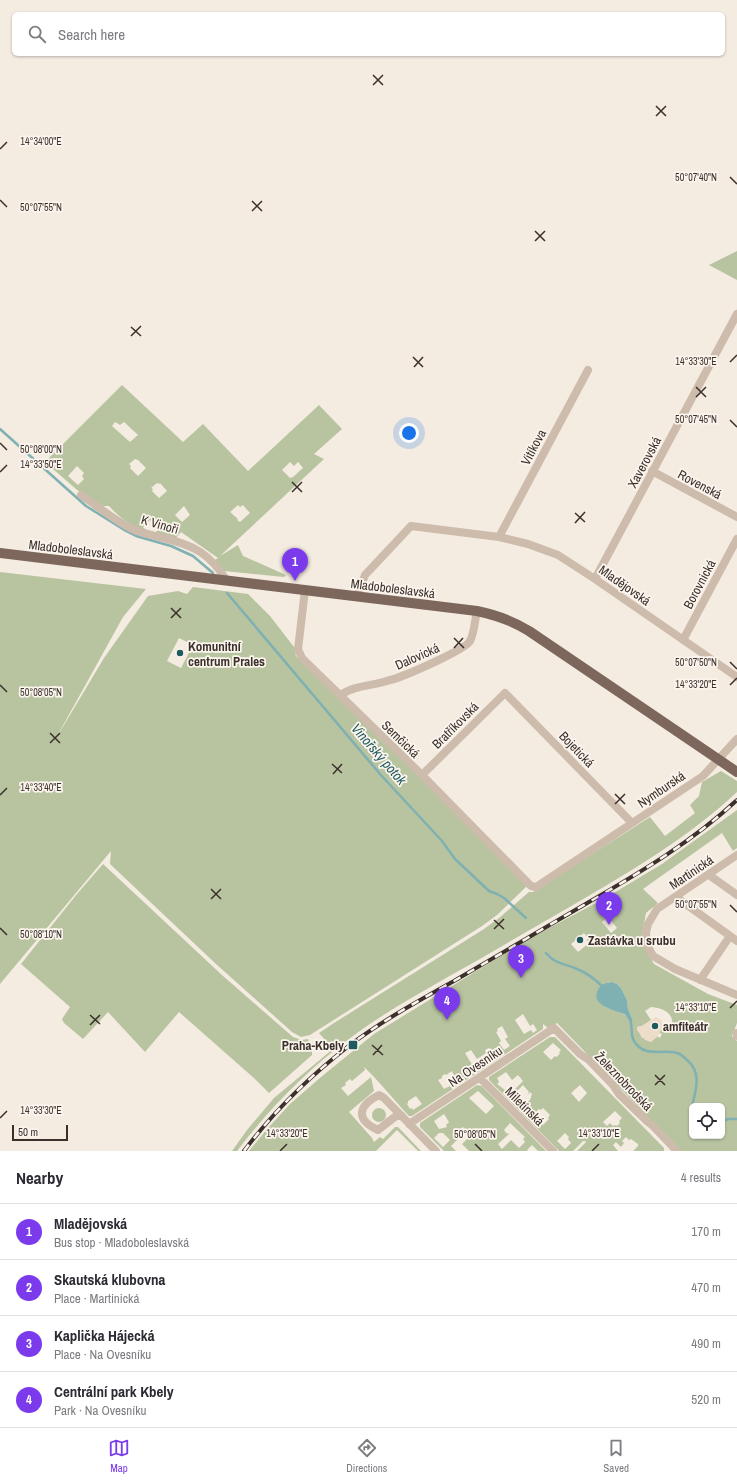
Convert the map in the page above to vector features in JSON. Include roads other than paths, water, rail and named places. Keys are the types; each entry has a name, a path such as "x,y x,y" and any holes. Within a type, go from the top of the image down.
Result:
{"main road":[{"name":"Mladoboleslavská","path":"0,553 477,611 508,620 529,631 737,772"}],"street":[{"name":"Xaverovská","path":"595,579 737,314"},
{"name":"Vitíkova","path":"499,537 588,370"},
{"name":"Rovenská","path":"652,472 737,517"},
{"name":"K Vinoři","path":"81,495 130,528 188,545 204,553 219,568 227,581"},
{"name":"Mladějovská","path":"357,597 365,575 411,526 499,537 528,544 558,555 737,678"},
{"name":"Borovnická","path":"683,640 737,539"},
{"name":"Semčická","path":"305,590 298,649 302,658 422,775 531,886"},
{"name":"Dalovická","path":"341,695 346,691 404,676 442,658 470,642 477,611"},
{"name":"Bratříkovská","path":"422,775 505,692"},
{"name":"Bojetická","path":"505,692 632,823"},
{"name":"Nymburská","path":"531,886 536,887 702,776 737,739"},
{"name":"Martinická","path":"736,856 657,909 652,917 646,933 647,945 653,956 675,969 737,995"},
{"path":"709,875 737,895"},
{"path":"676,897 734,938 700,980"},
{"name":"Na Ovesníku","path":"409,1124 554,1028"},
{"name":"Železnobrodská","path":"554,1028 580,1054 589,1060 619,1094 653,1126 674,1150"},
{"name":"Miletínská","path":"480,1078 553,1151"},
{"path":"402,1116 396,1116 378,1130 367,1124 362,1115 362,1111 363,1107 369,1100 379,1095 384,1098 402,1116 409,1124 436,1151"}],"water":[{"path":"611,982 617,984 621,988 627,1000 628,1009 633,1021 630,1022 624,1014 599,1003 597,994 599,988 604,984"}],"waterway":[{"name":"Vinořský potok","path":"0,429 86,506 136,536 171,546 193,556 213,573"},
{"name":"Vinořský potok","path":"227,593 380,774 442,841 455,859 489,891 504,898 526,918"},
{"name":"Vinořský potok","path":"546,953 553,960 588,974 603,987"},
{"name":"Vinořský potok","path":"630,1020 633,1039 638,1046 648,1051 678,1053 692,1065 695,1070 697,1082 693,1103"},
{"name":"Vinořský potok","path":"725,1120 737,1119"}],"railway":[{"path":"244,1151 280,1108 293,1095 321,1069 362,1036 400,1012 647,867 703,829 737,800"}],"place":[{"name":"Mladějovská","path":"295,581"},
{"name":"Komunitní centrum Prales","path":"180,653"},
{"name":"Skautská klubovna","path":"609,925"},
{"name":"Zastávka u srubu","path":"580,940"},
{"name":"Kaplička Hájecká","path":"521,978"},
{"name":"Centrální park Kbely","path":"447,1020"},
{"name":"amfiteátr","path":"655,1026"},
{"name":"Praha-Kbely","path":"353,1045"}]}
